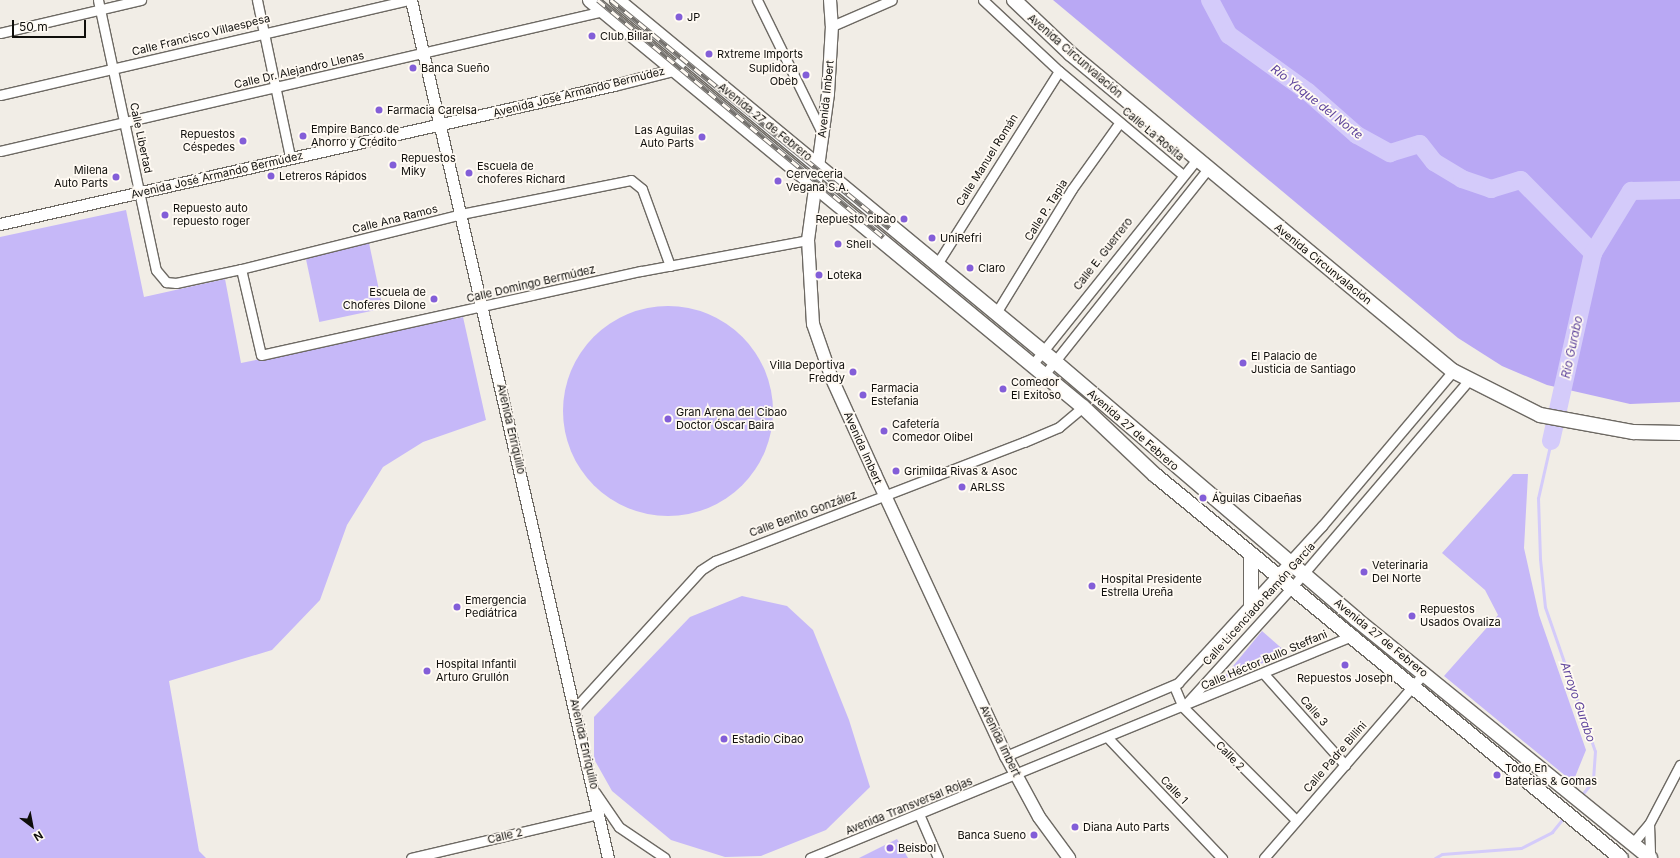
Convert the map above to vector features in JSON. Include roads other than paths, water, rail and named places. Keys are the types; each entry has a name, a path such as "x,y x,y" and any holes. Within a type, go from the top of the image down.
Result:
{"main road":[{"name":"Avenida 27 de Febrero","path":"590,0 1083,407 1155,474 1251,554 1293,586 1413,684 1541,790 1620,858"},
{"name":"Avenida 27 de Febrero","path":"617,0 819,165 1053,360 1304,573 1650,858"},
{"name":"Avenida Imbert","path":"830,0 832,26 819,165 808,240 810,312 832,379 1006,756 1039,817 1067,857"},
{"name":"Avenida Circunvalación","path":"1014,0 1071,54 1196,160 1453,371 1540,415 1593,426 1680,434"},
{"path":"1251,554 1251,605"}],"street":[{"path":"0,33 99,5 141,0"},
{"path":"257,0 265,32 290,157"},
{"name":"Calle Francisco Villaespesa","path":"0,95 265,32 410,0"},
{"name":"Avenida Enriquillo","path":"410,0 424,53 596,792 608,858"},
{"path":"757,0 822,135"},
{"path":"832,26 892,0"},
{"name":"Calle La Rosita","path":"983,0 1059,71 1183,175"},
{"name":"Calle Libertad","path":"99,5 126,122 156,270 162,279"},
{"name":"Calle Dr. Alejandro Llenas","path":"0,151 603,11"},
{"name":"Avenida José Armando Bermúdez","path":"0,224 141,193 290,157 440,125 673,70 685,57"},
{"name":"Calle Manuel Román","path":"937,264 1059,71"},
{"name":"Calle P. Tapia","path":"996,313 1072,189 1120,122"},
{"name":"Calle E. Guerrero","path":"1032,365 1041,351 1196,160"},
{"path":"1044,375 1053,360 1208,169"},
{"name":"Calle Ana Ramos","path":"162,279 176,283 241,269 461,214 634,181 642,189 670,266"},
{"name":"Calle Domingo Bermúdez","path":"241,269 261,355 670,266 808,240"},
{"name":"Calle Licenciado Ramón García","path":"1006,756 1174,686 1291,562 1453,371"},
{"name":"Calle Licenciado Ramón García","path":"1016,775 1183,707 1293,586 1469,380"},
{"name":"Calle Benito González","path":"576,708 701,570 768,540 886,497 1059,427 1083,407"},
{"name":"Calle Héctor Bullo Steffani","path":"1183,707 1354,636"},
{"name":"Calle Padre Billini","path":"1264,858 1424,673"},
{"name":"Calle 3","path":"1264,674 1345,765"},
{"name":"Calle 2","path":"1174,686 1183,707 1296,820"},
{"name":"Calle 1","path":"1108,738 1222,858"},
{"path":"1632,844 1649,824 1680,765"},
{"name":"Avenida Transversal Rojas","path":"810,858 1016,775"},
{"path":"596,792 619,827 665,858"},
{"name":"Calle 2","path":"410,858 599,814"},
{"path":"919,814 938,858"},
{"path":"1649,824 1650,858"}],"waterway":[{"name":"Río Yaque del Norte","path":"1210,0 1229,35 1308,92 1357,135 1390,153 1420,144 1434,162 1462,179 1491,189 1521,180 1593,253 1631,191 1680,190"},
{"name":"Río Gurabo","path":"1551,441 1593,253"},
{"name":"Arroyo Gurabo","path":"1551,441 1538,498 1540,559 1545,607 1595,751 1593,781 1581,796"},
{"name":"Arroyo Gurabo","path":"1435,858 1442,854 1521,848 1552,832 1565,816"}],"railway":[{"path":"598,0 883,237"},
{"path":"611,0 890,228"}],"place":[{"name":"JP","path":"679,17"},
{"name":"Club Billar","path":"592,36"},
{"name":"Rxtreme Imports","path":"709,54"},
{"name":"Banca Sueño","path":"413,68"},
{"name":"Suplidora Obeb","path":"806,75"},
{"name":"Farmacia Carelsa","path":"379,110"},
{"name":"Empire Banco de Ahorro y Crédito","path":"303,136"},
{"name":"Las Aguilas Auto Parts","path":"702,137"},
{"name":"Repuestos Céspedes","path":"243,141"},
{"name":"Repuestos Miky","path":"393,165"},
{"name":"Escuela de choferes Richard","path":"469,173"},
{"name":"Letreros Rápidos","path":"271,176"},
{"name":"Milena Auto Parts","path":"116,177"},
{"name":"Cerveceria Vegana S.A.","path":"778,181"},
{"name":"Repuesto auto repuesto roger","path":"165,215"},
{"name":"Repuesto cibao","path":"904,219"},
{"name":"UniRefri","path":"932,238"},
{"name":"Shell","path":"838,244"},
{"name":"Claro","path":"970,268"},
{"name":"Loteka","path":"819,275"},
{"name":"Escuela de Choferes Dilone","path":"434,299"},
{"name":"El Palacio de Justicia de Santiago","path":"1243,363"},
{"name":"Villa Deportiva Freddy","path":"853,372"},
{"name":"Comedor El Exitoso","path":"1003,389"},
{"name":"Farmacia Estefania","path":"863,395"},
{"name":"Gran Arena del Cibao Doctor Óscar Baira","path":"668,419"},
{"name":"Cafetería Comedor Olibel","path":"884,431"},
{"name":"Grimilda Rivas & Asoc","path":"896,471"},
{"name":"ARLSS","path":"962,487"},
{"name":"Águilas Cibaeñas","path":"1203,498"},
{"name":"Veterinaria Del Norte","path":"1364,572"},
{"name":"Hospital Presidente Estrella Ureña","path":"1092,586"},
{"name":"Emergencia Pediátrica","path":"457,607"},
{"name":"Repuestos Usados Ovaliza","path":"1412,616"},
{"name":"Repuestos Joseph","path":"1345,665"},
{"name":"Hospital Infantil Arturo Grullón","path":"427,671"},
{"name":"Estadio Cibao","path":"724,739"},
{"name":"Todo En Baterias & Gomas","path":"1497,775"},
{"name":"Diana Auto Parts","path":"1075,827"},
{"name":"Banca Sueno","path":"1034,835"},
{"name":"Beisbol","path":"890,848"}]}
